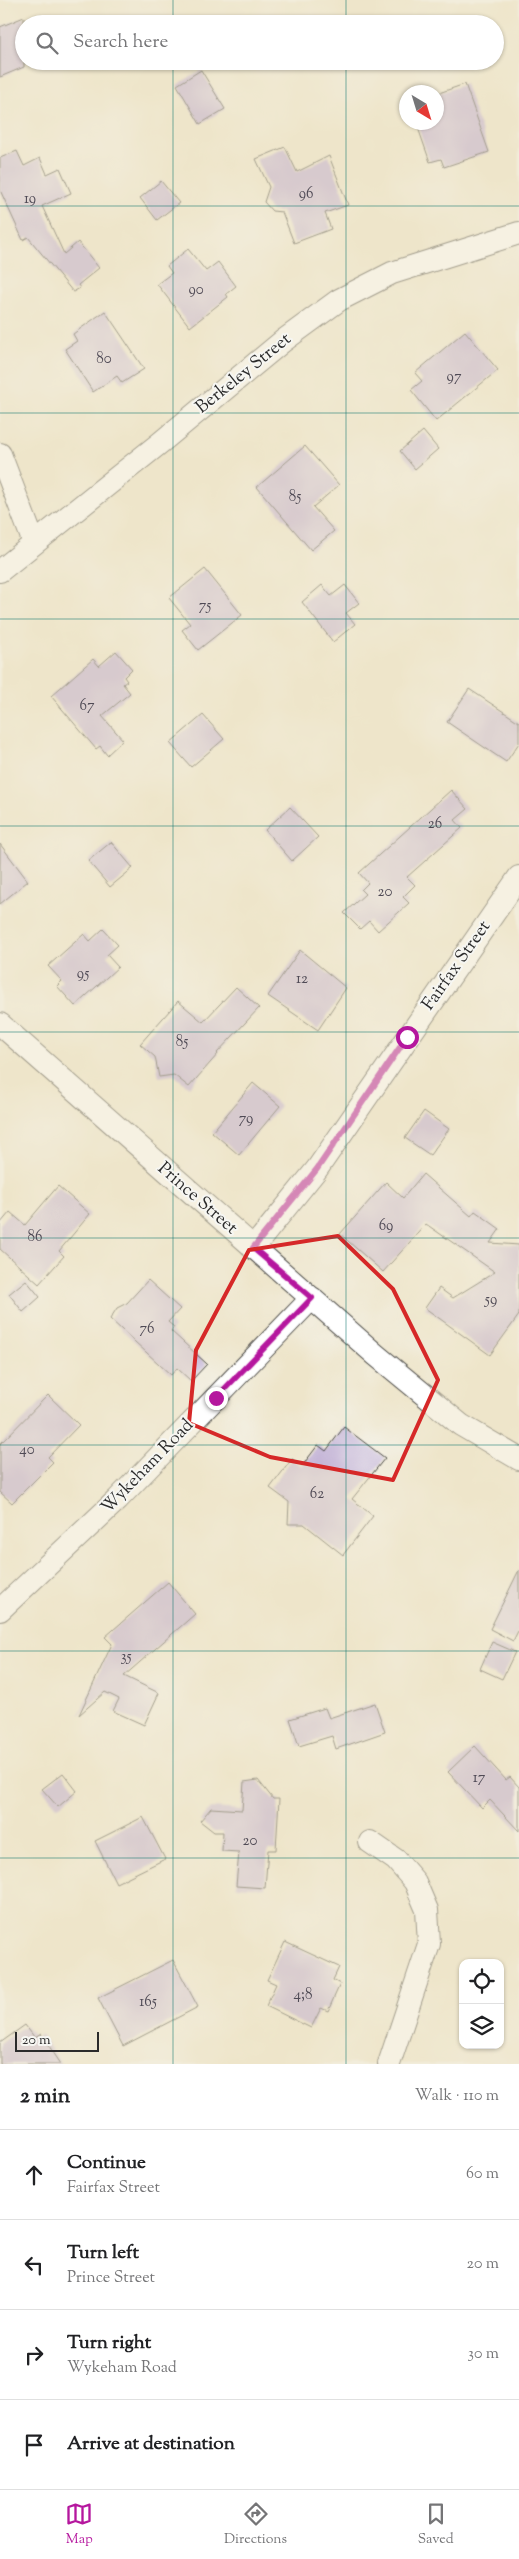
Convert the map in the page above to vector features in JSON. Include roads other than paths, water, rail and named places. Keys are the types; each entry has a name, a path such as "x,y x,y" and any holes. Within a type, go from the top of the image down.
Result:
{"street":[{"name":"Berkeley Street","path":"0,571 160,443 283,341 338,300 392,273 519,233"},
{"path":"0,454 34,543"},
{"name":"Fairfax Street","path":"253,1248 317,1169 519,878"},
{"name":"Prince Street","path":"0,1024 253,1248 461,1424 519,1459"},
{"name":"Wykeham Road","path":"0,1610 117,1500 312,1298"},
{"path":"370,1842 396,1860 414,1882 427,1910 429,1944 389,2064"}]}
